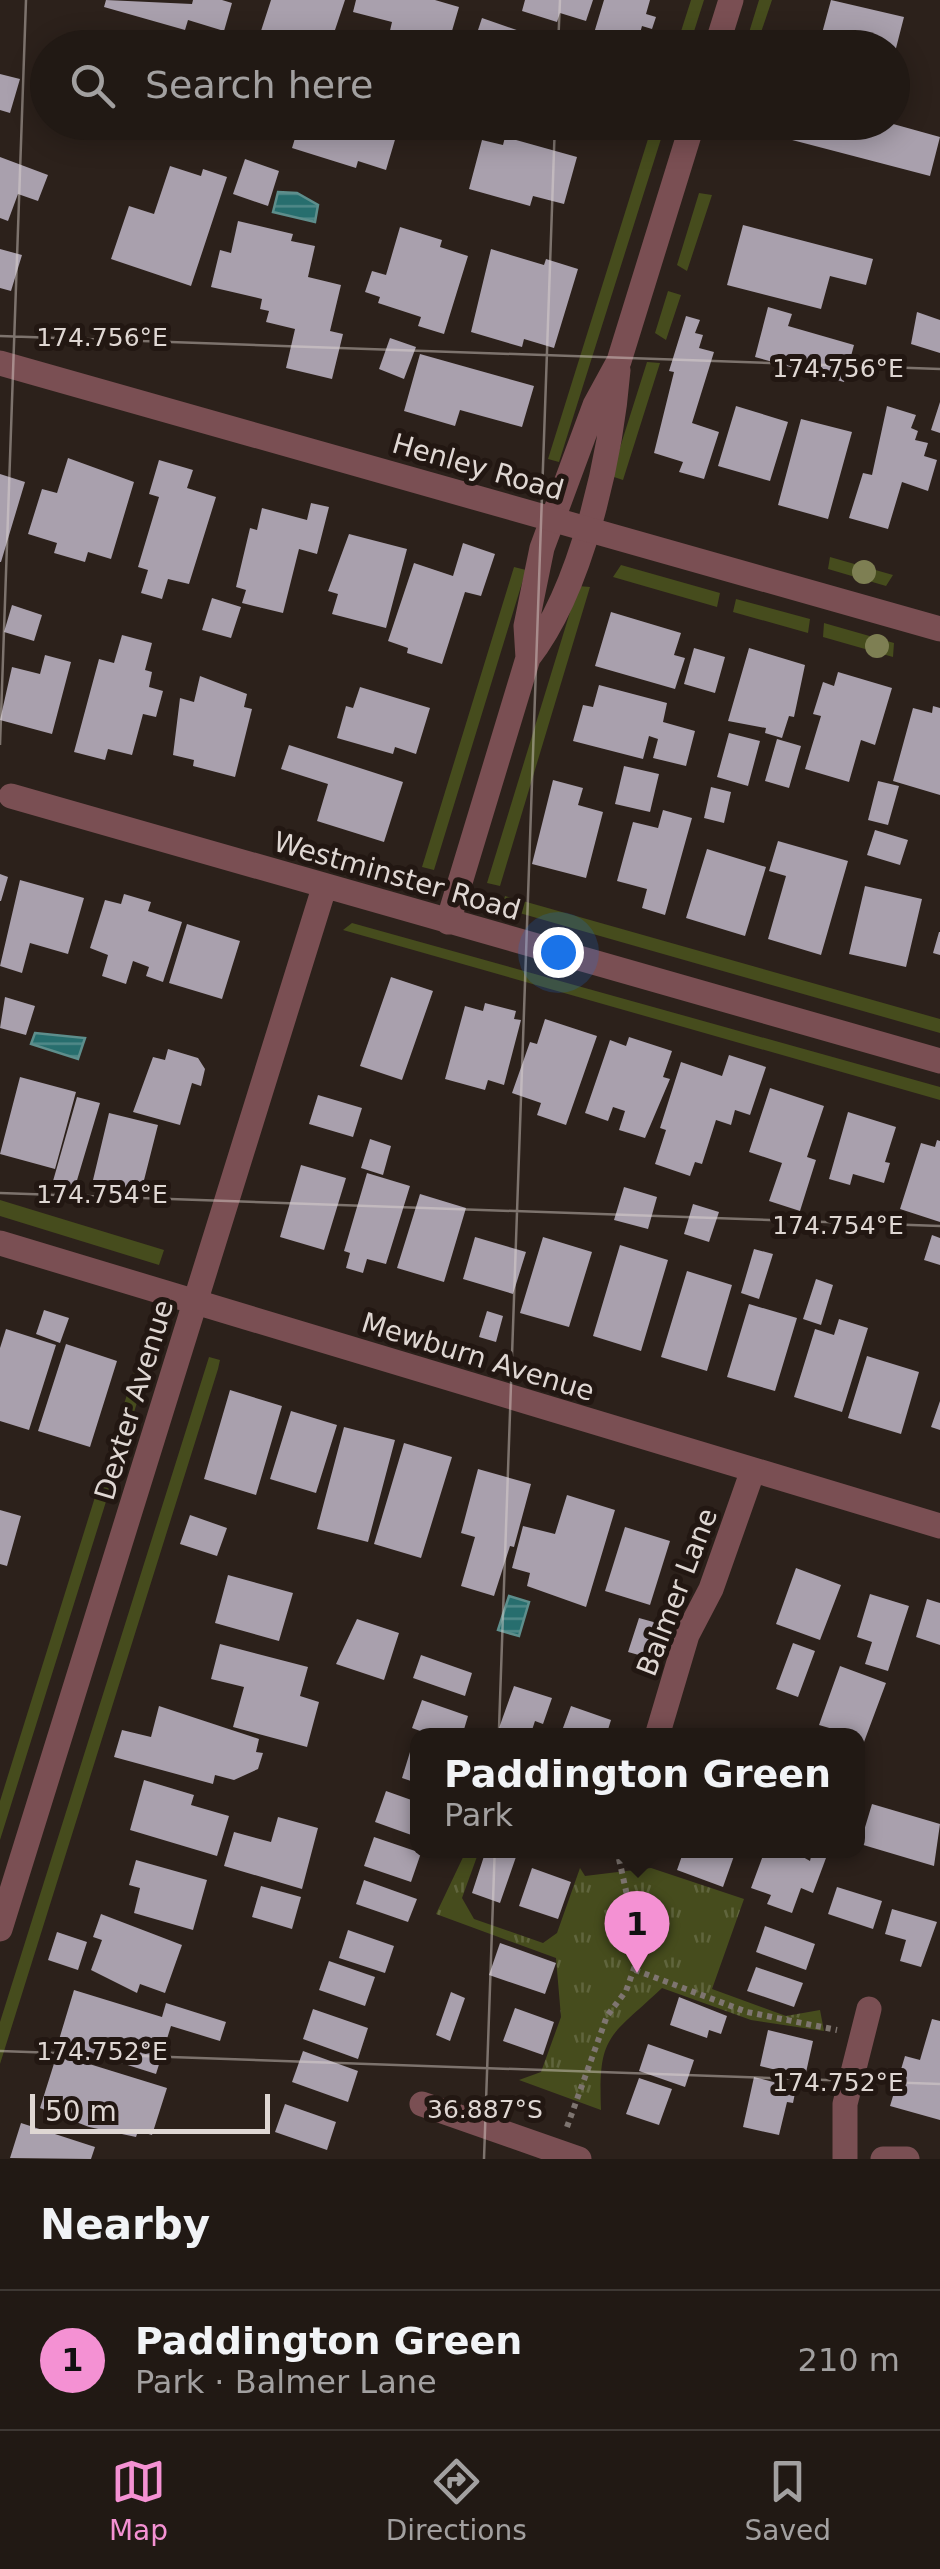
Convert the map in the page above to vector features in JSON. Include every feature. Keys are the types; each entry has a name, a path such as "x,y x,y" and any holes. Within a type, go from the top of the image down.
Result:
{"street":[{"path":"722,30 731,0"},
{"path":"448,922 528,658 526,626 551,519 595,405 619,361 688,140"},
{"path":"528,658 546,635 588,528 614,417 619,361"},
{"name":"Henley Road","path":"0,363 940,629"},
{"name":"Westminster Road","path":"11,796 940,1061"},
{"name":"Dexter Avenue","path":"0,1929 324,888"},
{"name":"Mewburn Avenue","path":"0,1243 940,1526"},
{"name":"Balmer Lane","path":"659,1728 687,1635 711,1590 753,1470"},
{"path":"845,2159 842,2122 870,2009"},
{"path":"422,2104 568,2155"},
{"path":"883,2159 907,2159"}],"path":[{"path":"568,2155 600,2036 637,1971 636,1936 619,1858"},
{"path":"637,1971 746,2012 862,2037"}],"green space":[{"path":"691,0 704,0 694,30 681,30"},
{"path":"759,0 772,0 762,30 750,30"},
{"path":"648,140 661,140 559,462 548,459"},
{"path":"699,193 712,195 687,271 677,265"},
{"path":"668,291 681,295 666,340 655,333"},
{"path":"647,362 660,363 623,480 611,476"},
{"path":"830,557 893,575 886,586 828,569"},
{"path":"621,565 720,593 717,607 613,577"},
{"path":"514,567 526,570 434,870 422,867"},
{"path":"578,586 590,587 500,886 487,883"},
{"path":"736,599 810,619 808,633 733,612"},
{"path":"824,623 894,643 893,657 823,637"},
{"path":"505,896 940,1019 940,1033 502,908"},
{"path":"352,923 940,1087 940,1100 343,930"},
{"path":"0,1200 164,1250 159,1265 0,1216"},
{"path":"145,1337 156,1342 0,1840 0,1801"},
{"path":"209,1357 220,1360 218,1369 0,2064 0,2022"},
{"path":"463,1858 476,1858 462,1898 474,1919 543,1943 557,1933 580,1868 585,1876 651,1868 744,1899 712,1989 786,2016 820,2010 824,2031 751,2020 662,1988 610,2039 602,2066 601,2110 519,2080 541,2072 561,2017 556,1958 436,1914"}],"water":[{"path":"278,192 297,193 318,205 315,222 273,212"},
{"path":"35,1033 85,1038 78,1059 31,1044"},
{"path":"509,1596 529,1602 519,1636 498,1630"}],"building":[{"path":"106,0 232,3 224,30 188,20 185,30 104,7"},
{"path":"271,0 345,0 335,30 261,30"},
{"path":"356,0 435,0 459,7 452,30 390,30 392,22 353,12"},
{"path":"525,0 593,0 586,21 560,13 557,22 522,11"},
{"path":"604,0 650,0 646,14 656,17 652,29 642,26 641,30 595,30"},
{"path":"831,0 904,17 901,30 823,30"},
{"path":"482,18 517,30 478,30"},
{"path":"0,74 20,79 10,113 0,110"},
{"path":"910,129 940,137 930,176 792,140 910,140"},
{"path":"294,140 395,140 386,170 358,161 356,168 292,148"},
{"path":"482,140 503,145 504,140 516,140 577,157 564,204 533,196 530,206 469,189"},
{"path":"0,157 48,175 38,201 18,194 8,221 0,218"},
{"path":"245,159 279,171 268,206 233,194"},
{"path":"170,166 201,176 203,169 227,177 191,286 111,259 129,206 154,214"},
{"path":"238,221 293,234 291,241 315,246 308,277 341,285 330,331 343,334 332,379 286,368 295,329 266,322 269,311 260,309 262,299 211,287 220,250 231,253"},
{"path":"743,225 873,259 866,285 830,276 821,309 727,285"},
{"path":"400,227 442,240 440,247 468,256 444,334 418,326 421,317 378,303 380,297 365,292 372,271 386,275"},
{"path":"0,249 22,255 11,291 0,288"},
{"path":"491,249 544,265 546,259 578,269 554,348 524,339 522,347 471,332"},
{"path":"768,307 792,314 788,326 854,345 844,382 755,357"},
{"path":"917,312 940,320 940,353 911,344"},
{"path":"686,316 700,320 695,333 703,335 699,348 714,352 692,423 719,432 704,479 679,472 683,462 654,453 674,372 669,371"},
{"path":"390,338 416,347 404,379 379,369"},
{"path":"420,354 534,386 522,427 460,410 455,426 404,411"},
{"path":"940,402 940,433 931,430"},
{"path":"736,406 788,422 770,481 718,466"},
{"path":"887,406 916,415 911,428 918,431 915,440 928,443 924,456 937,460 928,491 902,482 888,529 849,518 863,473 872,475"},
{"path":"801,419 852,432 828,519 778,505"},
{"path":"68,458 134,482 111,559 88,552 85,562 54,553 57,543 28,534 42,489 57,493"},
{"path":"159,460 193,470 187,488 216,497 189,584 168,579 162,599 141,593 148,570 138,567 159,497 149,494"},
{"path":"0,474 25,482 1,562 0,562"},
{"path":"311,503 329,507 317,554 299,549 283,613 242,603 246,590 236,587 250,528 257,530 262,508 307,520"},
{"path":"349,534 407,549 386,628 332,614 338,594 328,591"},
{"path":"463,543 495,554 481,596 465,592 442,664 407,653 408,648 388,641 414,563 453,576"},
{"path":"212,598 241,607 231,638 202,630"},
{"path":"12,605 42,615 34,641 4,632"},
{"path":"611,612 681,633 674,655 685,658 675,689 595,666"},
{"path":"122,635 152,643 145,670 152,672 149,687 163,691 156,717 143,714 132,755 108,749 105,760 74,752 99,659 114,663"},
{"path":"694,648 725,657 715,693 684,684"},
{"path":"749,648 805,665 794,717 789,716 782,738 765,733 766,728 728,721"},
{"path":"45,655 71,662 52,734 0,720 12,667 40,674"},
{"path":"838,672 892,688 875,745 861,740 849,782 805,769 821,716 813,714 823,682 834,686"},
{"path":"200,676 247,694 244,707 252,709 235,777 193,766 194,760 173,755 180,698 194,702"},
{"path":"599,685 667,703 663,722 695,731 686,766 653,758 658,739 649,736 643,759 573,741 583,705 593,707"},
{"path":"360,687 430,708 416,754 395,747 393,754 337,738 346,706 353,708"},
{"path":"933,706 940,708 940,795 893,781 913,708 932,713"},
{"path":"729,733 760,741 748,786 717,777"},
{"path":"777,739 801,746 789,788 765,781"},
{"path":"289,745 403,782 384,842 317,821 328,784 281,769"},
{"path":"624,766 659,774 650,812 615,804"},
{"path":"553,780 583,788 578,805 603,812 586,878 532,864"},
{"path":"878,781 899,786 888,825 868,820"},
{"path":"711,787 731,792 724,823 704,818"},
{"path":"663,810 692,818 665,915 642,908 647,889 617,881 633,822 658,828"},
{"path":"875,830 908,840 900,865 867,855"},
{"path":"778,841 848,861 821,955 768,939 786,876 769,871"},
{"path":"707,849 766,867 745,936 686,918"},
{"path":"0,874 8,877 1,901 0,901"},
{"path":"20,880 84,898 68,954 30,943 22,973 0,966"},
{"path":"865,886 922,899 906,967 849,954"},
{"path":"124,894 151,902 148,911 182,922 163,982 146,976 149,967 133,961 126,984 102,976 108,955 90,948 105,900 121,904"},
{"path":"187,924 240,941 222,999 169,983"},
{"path":"940,932 940,955 933,953"},
{"path":"391,977 433,991 402,1080 360,1066"},
{"path":"5,997 35,1006 26,1035 0,1028"},
{"path":"485,1003 516,1011 514,1019 521,1020 504,1085 488,1080 485,1090 445,1079 465,1006 483,1011"},
{"path":"545,1019 597,1036 566,1125 537,1115 541,1103 512,1093 530,1042 537,1044"},
{"path":"629,1037 672,1051 663,1077 670,1079 645,1138 619,1130 625,1111 613,1107 608,1121 585,1113 610,1040 626,1046"},
{"path":"168,1049 198,1058 205,1069 201,1086 192,1083 180,1125 133,1112 153,1057 165,1060"},
{"path":"729,1055 766,1067 750,1115 735,1110 731,1125 716,1120 702,1164 695,1162 690,1176 655,1164 666,1130 660,1128 681,1062 722,1076"},
{"path":"20,1077 76,1092 55,1169 0,1154"},
{"path":"770,1088 824,1106 807,1157 816,1160 800,1211 769,1201 782,1163 749,1152"},
{"path":"318,1095 362,1108 353,1137 309,1124"},
{"path":"77,1097 100,1103 75,1187 53,1181"},
{"path":"848,1112 896,1127 885,1162 890,1163 884,1183 853,1174 850,1185 829,1179"},
{"path":"109,1113 158,1125 141,1192 93,1180"},
{"path":"370,1139 391,1146 383,1175 361,1168"},
{"path":"937,1140 940,1222 900,1209 921,1143 935,1147"},
{"path":"301,1165 346,1178 324,1250 280,1237"},
{"path":"367,1173 410,1186 386,1264 367,1259 363,1273 346,1268 350,1253 344,1251"},
{"path":"624,1187 657,1197 648,1229 614,1220"},
{"path":"420,1194 466,1208 444,1282 397,1268"},
{"path":"693,1204 719,1212 709,1242 684,1234"},
{"path":"932,1235 940,1238 940,1265 924,1260"},
{"path":"475,1237 526,1252 513,1294 463,1279"},
{"path":"543,1237 592,1252 569,1327 520,1313"},
{"path":"620,1245 668,1260 641,1351 593,1336"},
{"path":"754,1249 773,1254 759,1299 741,1293"},
{"path":"687,1271 732,1285 707,1371 661,1357"},
{"path":"816,1279 833,1285 821,1325 803,1319"},
{"path":"749,1304 797,1318 775,1391 727,1377"},
{"path":"44,1310 69,1318 60,1343 36,1334"},
{"path":"487,1311 503,1316 496,1342 479,1337"},
{"path":"839,1319 868,1328 842,1412 794,1397 815,1329 834,1335"},
{"path":"6,1329 56,1345 29,1430 0,1421 0,1348"},
{"path":"66,1344 117,1361 90,1447 38,1431"},
{"path":"867,1356 919,1372 901,1434 848,1418"},
{"path":"230,1390 282,1406 256,1495 204,1479"},
{"path":"940,1401 940,1430 931,1427"},
{"path":"291,1411 337,1425 316,1493 270,1479"},
{"path":"344,1427 395,1440 368,1542 317,1529"},
{"path":"404,1443 452,1457 421,1558 374,1544"},
{"path":"478,1469 531,1484 514,1547 510,1546 494,1596 461,1586 475,1537 461,1533"},
{"path":"567,1495 615,1510 586,1607 527,1586 530,1573 512,1568 523,1526 555,1534"},
{"path":"0,1510 21,1516 7,1566 0,1564"},
{"path":"190,1515 227,1528 217,1556 180,1544"},
{"path":"625,1527 670,1541 650,1605 605,1591"},
{"path":"796,1568 841,1585 820,1640 776,1624"},
{"path":"228,1575 293,1593 279,1641 215,1623"},
{"path":"870,1594 909,1606 888,1671 865,1664 872,1642 857,1637"},
{"path":"927,1599 940,1603 940,1645 916,1637"},
{"path":"639,1618 657,1623 646,1657 628,1652"},
{"path":"357,1619 399,1633 384,1680 336,1664"},
{"path":"793,1643 815,1651 798,1697 776,1689"},
{"path":"220,1644 308,1667 300,1696 319,1702 307,1747 233,1727 244,1687 211,1679"},
{"path":"421,1655 472,1673 465,1696 413,1678"},
{"path":"840,1666 886,1683 865,1739 865,1728 819,1725"},
{"path":"514,1686 552,1698 543,1724 535,1721 533,1728 499,1728"},
{"path":"422,1700 468,1716 464,1728 412,1728"},
{"path":"159,1706 259,1739 256,1752 263,1753 258,1769 234,1780 215,1775 213,1784 114,1757 122,1730 151,1737"},
{"path":"571,1706 611,1720 608,1728 563,1728"},
{"path":"410,1752 410,1781 402,1778"},
{"path":"144,1780 194,1795 191,1805 229,1816 217,1856 130,1830"},
{"path":"386,1791 410,1800 410,1834 375,1822"},
{"path":"872,1804 940,1824 934,1866 865,1845 865,1827"},
{"path":"278,1817 318,1828 302,1889 224,1866 234,1832 271,1842"},
{"path":"374,1837 410,1849 410,1858 419,1858 411,1882 364,1866"},
{"path":"483,1858 516,1858 500,1903 472,1893"},
{"path":"681,1858 733,1858 723,1887 677,1870"},
{"path":"762,1858 826,1858 813,1893 801,1888 792,1913 767,1904 771,1895 751,1888"},
{"path":"136,1860 207,1880 193,1930 134,1913 140,1888 129,1885"},
{"path":"532,1868 571,1882 558,1919 519,1906"},
{"path":"364,1880 417,1899 408,1922 356,1904"},
{"path":"261,1886 301,1897 292,1929 252,1917"},
{"path":"837,1887 882,1901 873,1929 828,1914"},
{"path":"892,1909 937,1922 921,1967 900,1961 906,1940 885,1934"},
{"path":"101,1914 182,1945 165,1993 140,1984 137,1993 91,1970 102,1940 93,1937"},
{"path":"765,1926 815,1944 806,1970 756,1952"},
{"path":"348,1930 394,1946 385,1973 339,1958"},
{"path":"57,1932 87,1942 78,1970 48,1960"},
{"path":"500,1943 556,1963 545,1994 489,1975"},
{"path":"329,1961 375,1977 365,2006 319,1990"},
{"path":"756,1967 803,1983 794,2007 747,1991"},
{"path":"74,1990 162,2017 166,2003 226,2022 220,2041 171,2026 156,2074 58,2043"},
{"path":"451,1992 465,1998 450,2041 436,2035"},
{"path":"679,1997 727,2016 721,2034 709,2030 707,2038 670,2025"},
{"path":"515,2008 554,2022 543,2055 503,2041"},
{"path":"313,2009 368,2028 358,2059 303,2039"},
{"path":"932,2019 940,2021 940,2120 890,2106 905,2056 920,2060"},
{"path":"768,2030 813,2041 805,2077 760,2066"},
{"path":"648,2044 694,2060 685,2087 639,2071"},
{"path":"303,2051 358,2071 348,2102 292,2082"},
{"path":"57,2054 167,2088 152,2135 138,2131 136,2137 89,2127 40,2108"},
{"path":"754,2077 796,2088 793,2103 787,2102 779,2135 743,2127"},
{"path":"639,2078 672,2089 659,2125 626,2114"},
{"path":"285,2104 336,2122 327,2150 275,2132"},
{"path":"21,2123 95,2147 91,2159 10,2158"}],"place":[{"name":"Paddington Green","path":"637,1973"}]}
